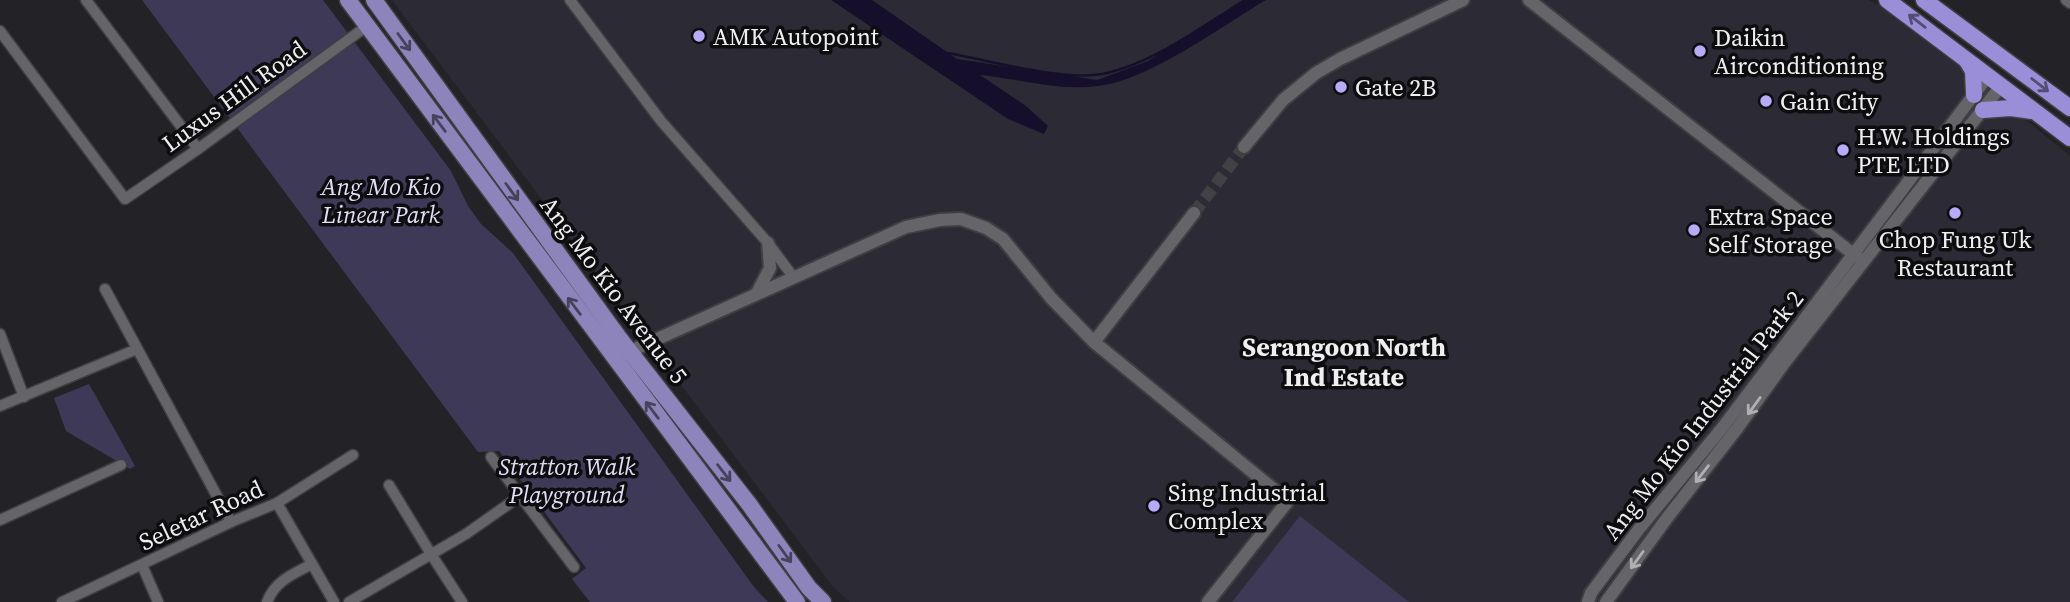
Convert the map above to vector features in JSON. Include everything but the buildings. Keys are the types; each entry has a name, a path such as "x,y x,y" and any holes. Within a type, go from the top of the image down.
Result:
{"highway":[{"path":"1887,0 2070,138"},
{"path":"1924,0 2070,108"},
{"path":"1966,60 1973,71 1974,95"},
{"path":"1983,110 2011,108 2034,112"}],"main road":[{"name":"Ang Mo Kio Avenue 5","path":"348,0 797,602"},
{"name":"Ang Mo Kio Avenue 5","path":"374,0 628,350 749,504 809,588 823,602"},
{"path":"421,99 430,77"}],"street":[{"path":"86,0 198,149"},
{"path":"570,0 661,121 768,243 794,278"},
{"path":"1244,147 1283,100 1316,73 1463,0"},
{"path":"1529,0 1858,258"},
{"path":"2066,0 2070,3"},
{"name":"Luxus Hill Road","path":"0,30 125,199 367,26"},
{"name":"Ang Mo Kio Industrial Park 2","path":"1588,602 1591,593 1639,528 1858,258 1983,110 1995,81"},
{"name":"Ang Mo Kio Industrial Park 2","path":"1606,602 1667,517 1750,411 1974,95 1995,81"},
{"path":"1094,342 1194,213"},
{"path":"615,360 628,350 906,227 961,219 986,228 1003,239 1051,298 1094,342 1288,501 1208,602"},
{"path":"757,294 770,268 768,243"},
{"path":"105,289 231,522"},
{"path":"0,334 24,397"},
{"path":"0,406 136,349"},
{"name":"Seletar Road","path":"62,602 277,503 353,456"},
{"path":"491,457 574,567"},
{"path":"0,520 121,465"},
{"path":"389,485 430,554 463,602"},
{"path":"349,602 466,534 520,496"},
{"path":"277,503 334,602"},
{"path":"267,602 280,581 312,564"},
{"path":"142,565 158,602"}],"shaded area":[{"path":"392,0 1868,0 1893,12 2070,156 2070,602 850,602 833,587"},
{"path":"831,0 872,0 957,59 1097,80 1148,61 1246,0 1266,0 1162,63 1118,82 1069,87 980,75 1026,106 1048,126 1044,134 1008,119"}],"green space":[{"name":"Ang Mo Kio Linear Park","path":"142,0 323,0 451,171 468,206 481,224 513,253 754,587 768,602 590,602 572,579 586,568 499,451 478,452"},
{"path":"89,384 135,466 130,469 66,431 54,398"},
{"path":"1300,516 1409,602 1232,602"}],"waterway":[{"path":"947,53 1050,73 1107,73 1161,52 1245,0"}],"tunnel":[{"path":"1194,213 1244,147"}],"place":[{"name":"AMK Autopoint","path":"699,36"},
{"name":"Daikin Airconditioning","path":"1700,51"},
{"name":"Gate 2B","path":"1341,87"},
{"name":"Gain City","path":"1766,101"},
{"name":"H.W. Holdings PTE LTD","path":"1843,150"},
{"name":"Chop Fung Uk Restaurant","path":"1955,213"},
{"name":"Extra Space Self Storage","path":"1694,230"},
{"name":"Sing Industrial Complex","path":"1154,506"}],"district":[{"name":"Serangoon North Ind Estate","path":"1344,362"}],"park label":[{"name":"Stratton Walk Playground","path":"567,480"}]}
